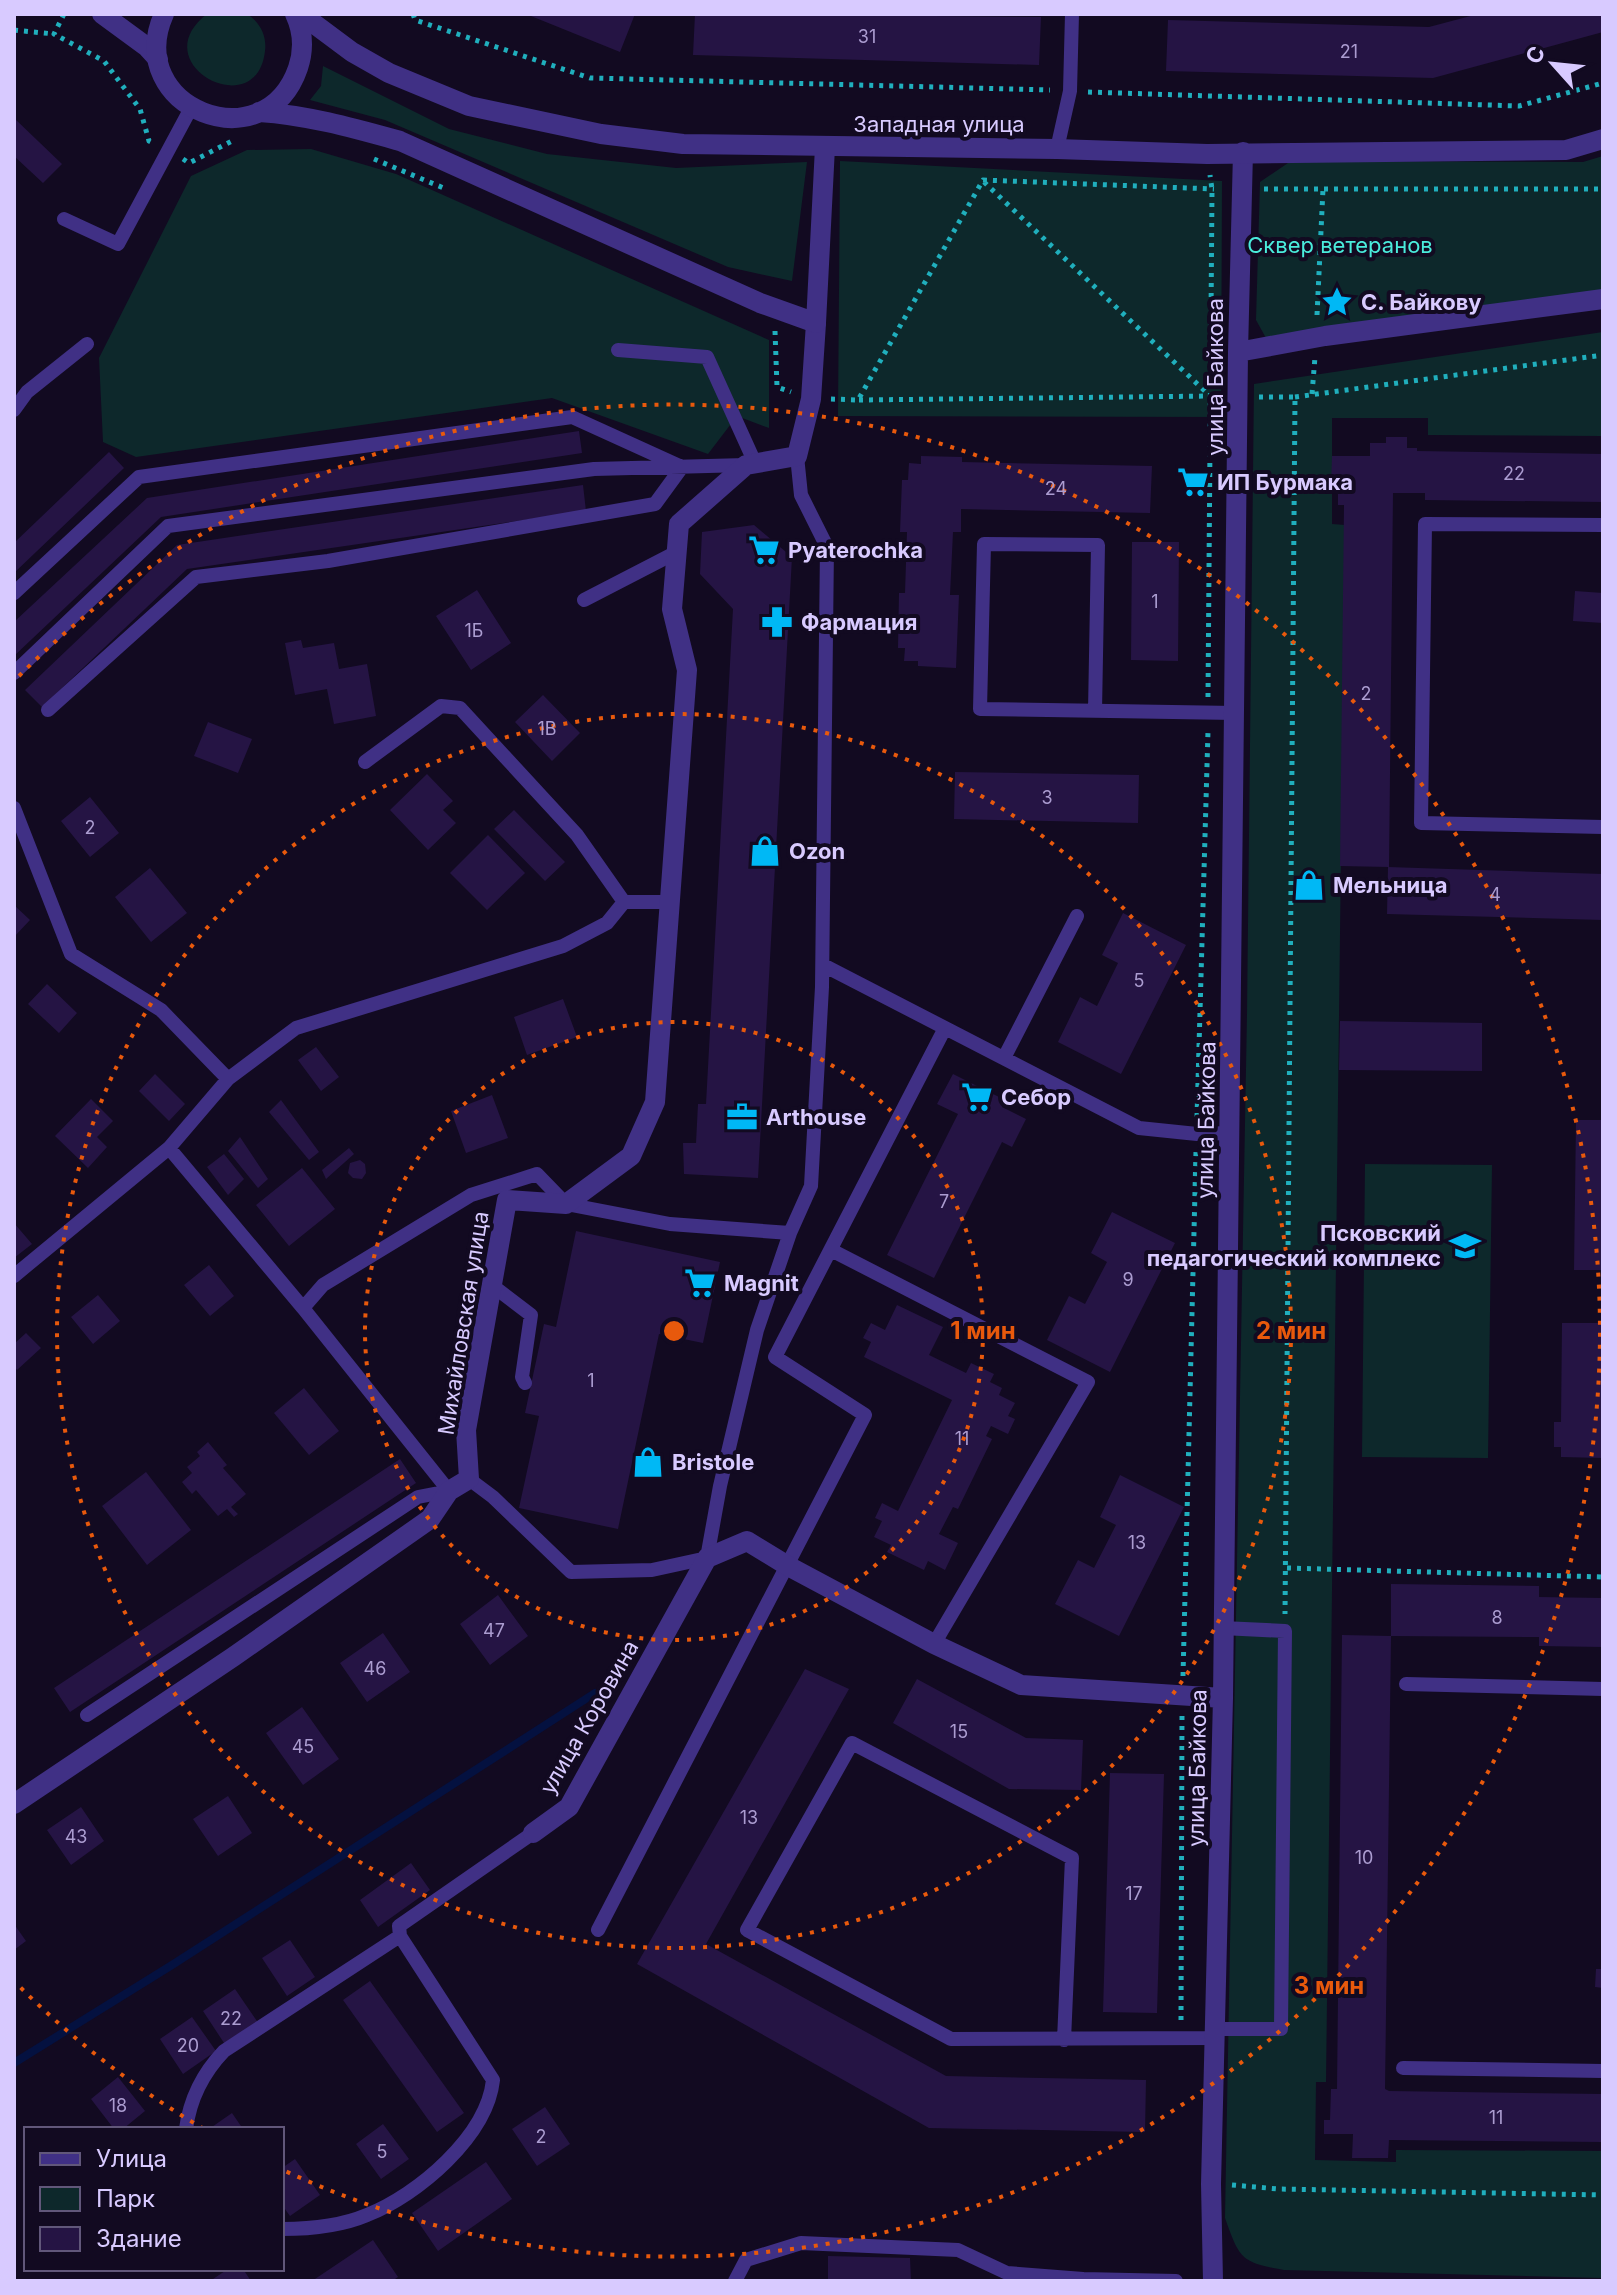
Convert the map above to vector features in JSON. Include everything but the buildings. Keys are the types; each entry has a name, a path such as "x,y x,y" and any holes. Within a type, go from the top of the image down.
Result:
{"street":[{"path":"102,14 147,47 158,59"},
{"path":"164,14 158,27 156,50 161,73 173,93 191,108 213,117 282,113 400,141 760,303 816,323"},
{"path":"259,112 279,99 293,80 301,58 302,39 295,14"},
{"name":"Западная улица","path":"301,14 352,52 389,73 469,106 601,134 683,144 1207,154 1566,150 1603,139"},
{"path":"566,1204 631,1156 655,1102 687,670 672,609 679,524 750,464 797,456 811,399 825,147"},
{"name":"улица Байкова","path":"1213,2281 1211,2184 1223,1698 1240,189 1243,152"},
{"path":"1238,352 1316,337 1603,299"},
{"name":"Михайловская улица","path":"469,1479 466,1430 507,1200 566,1204"},
{"path":"14,1804 233,1657 430,1519 449,1491 469,1479"},
{"path":"707,1558 747,1541 934,1644 1021,1685 1223,1698"},
{"name":"улица Коровина","path":"533,1833 569,1807 707,1558"}],"lane":[{"path":"1057,149 1070,91 1072,14"},
{"path":"64,219 118,244 191,108"},
{"path":"14,410 27,392 87,344"},
{"path":"14,673 168,526 594,469 750,464 707,357 618,350"},
{"path":"14,593 139,477 572,417 682,467"},
{"path":"469,1479 493,1497 571,1572 652,1570 707,1558 720,1486 757,1330 790,1233 811,1186 823,965 827,547 801,495 797,456"},
{"path":"48,710 196,577 328,561 655,504 682,467"},
{"path":"1603,525 1425,524 1421,823 1603,827"},
{"path":"1095,711 1098,545 984,544 980,709 1208,713 1235,713"},
{"path":"584,600 675,553"},
{"path":"365,762 441,706 460,708 577,835 624,902"},
{"path":"14,808 71,954 161,1010 228,1079"},
{"path":"624,902 670,902"},
{"path":"14,1276 169,1148 228,1079 296,1028 563,946 607,923 624,902"},
{"path":"1004,1058 1077,916"},
{"path":"823,965 1139,1128 1197,1134 1230,1133"},
{"path":"598,1930 865,1415 775,1357 945,1028"},
{"path":"87,1715 418,1497 449,1491 303,1308 169,1148"},
{"path":"303,1308 323,1285 471,1195 537,1174 566,1204 670,1224 790,1233"},
{"path":"831,1250 1088,1382 934,1644"},
{"path":"493,1286 531,1315 522,1377 525,1383"},
{"path":"1064,2040 1072,1858 852,1743 747,1930 951,2039 1064,2040 1181,2039 1281,2029 1285,1631 1222,1628"},
{"path":"1406,1684 1603,1689"},
{"name":"улица Коровина","path":"186,2127 200,2083 211,2064 224,2051 400,1936 399,1926 533,1833"},
{"path":"284,2229 333,2224 366,2216 391,2204 438,2170 482,2115 491,2096 493,2080 400,1936"},
{"path":"1403,2068 1603,2071"},
{"path":"735,2281 746,2260 801,2243 958,2250 1007,2273 1082,2280 1176,2281"}],"path":[{"path":"54,34 64,14"},
{"path":"413,14 415,20 590,78 1519,106 1603,83"},
{"path":"14,30 54,34 104,61 140,109 149,141 189,163 238,138"},
{"path":"1181,2039 1182,1695 1208,713 1212,189 1207,154"},
{"path":"373,159 456,194"},
{"path":"983,180 1212,189 1603,189"},
{"path":"983,180 1210,396"},
{"path":"858,400 983,180"},
{"path":"1312,394 1323,189"},
{"path":"761,325 775,332 777,387 811,399 1295,397 1603,355"},
{"path":"1285,1631 1295,397"},
{"path":"1287,1568 1603,1577"},
{"path":"1211,2184 1279,2189 1603,2195"}],"green space":[{"path":"207,14 247,14 256,21 265,40 258,73 243,83 226,85 209,79 195,67 188,51 191,33"},
{"path":"323,66 449,129 547,154 676,168 807,162 792,281 728,267 385,120 310,100 321,86"},
{"path":"311,149 396,174 769,340 769,428 737,416 708,454 552,398 136,457 103,442 99,358 191,176 247,150"},
{"name":"Сквер ветеранов","path":"1603,156 1603,292 1266,338 1256,320 1260,182 1291,161 1583,162"},
{"path":"840,161 1222,181 1221,417 838,416"},
{"path":"1603,332 1603,436 1428,435 1428,418 1332,418 1332,524 1345,525 1326,2082 1316,2082 1315,2160 1396,2162 1396,2150 1603,2151 1603,2278 1284,2270 1244,2257 1234,2243 1225,2218 1247,1014 1254,384"},
{"path":"1365,1164 1492,1165 1488,1458 1362,1457"}],"waterway":[{"path":"14,2063 595,1693"}],"place":[{"name":"С. Байкову","path":"1337,302"},
{"name":"ИП Бурмака","path":"1193,482"},
{"name":"Pyaterochka","path":"764,550"},
{"name":"Фармация","path":"777,622"},
{"name":"Ozon","path":"765,851"},
{"name":"Мельница","path":"1309,885"},
{"name":"Себор","path":"977,1097"},
{"name":"Arthouse","path":"742,1117"},
{"name":"Псковский педагогический комплекс","path":"1465,1246"},
{"name":"Magnit","path":"700,1283"},
{"name":"Bristole","path":"648,1462"}]}
